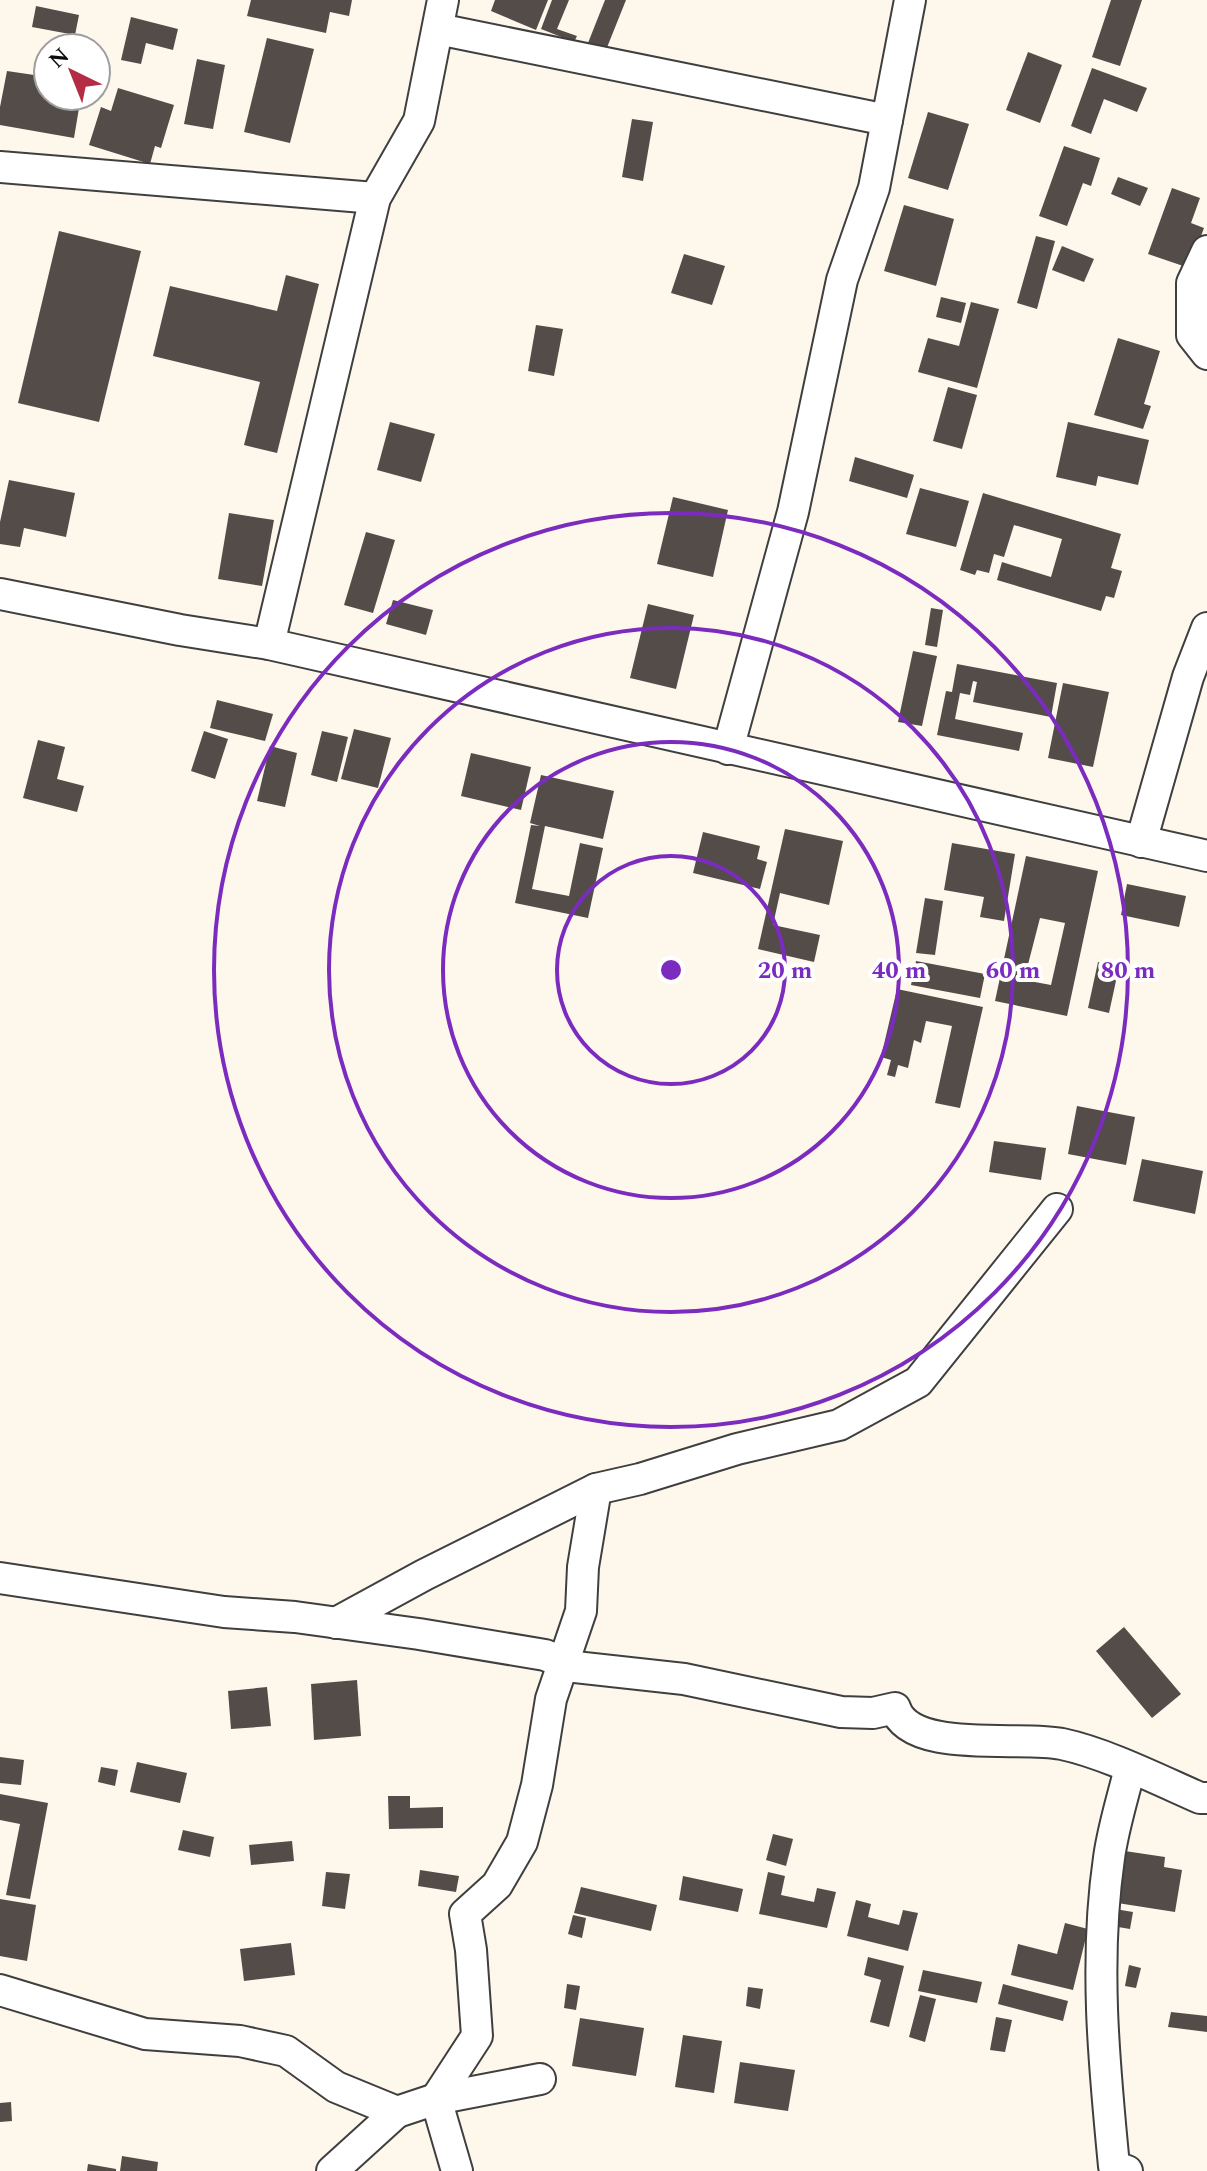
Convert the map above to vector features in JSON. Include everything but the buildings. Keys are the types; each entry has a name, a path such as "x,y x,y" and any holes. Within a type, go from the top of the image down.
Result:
{"street":[{"path":"728,749 793,512 842,280 874,188 910,0"},
{"path":"269,644 375,198 419,121 441,14 887,120"},
{"path":"0,167 375,198"},
{"path":"1207,251 1192,283 1192,335 1207,354"},
{"path":"0,594 180,630 269,644 1207,856"},
{"path":"1141,842 1188,677 1207,628"},
{"path":"336,1623 596,1489 737,1449 839,1425 918,1382 1057,1209"},
{"path":"457,2171 436,2099 477,2036 476,1992 465,1914 497,1885 522,1842 537,1785 551,1699 581,1611 583,1567 596,1489"},
{"path":"0,1578 224,1612 295,1617 545,1655 575,1667 684,1679 841,1712 873,1713 895,1708 898,1717 910,1728 947,1738 1061,1744 1130,1768 1200,1798 1207,1798"},
{"path":"1118,2169 1101,2030 1103,1937 1109,1857 1130,1768"},
{"path":"0,1990 145,2034 240,2041 286,2051 336,2087 397,2112"},
{"path":"332,2171 397,2112 436,2099 540,2079"}]}
